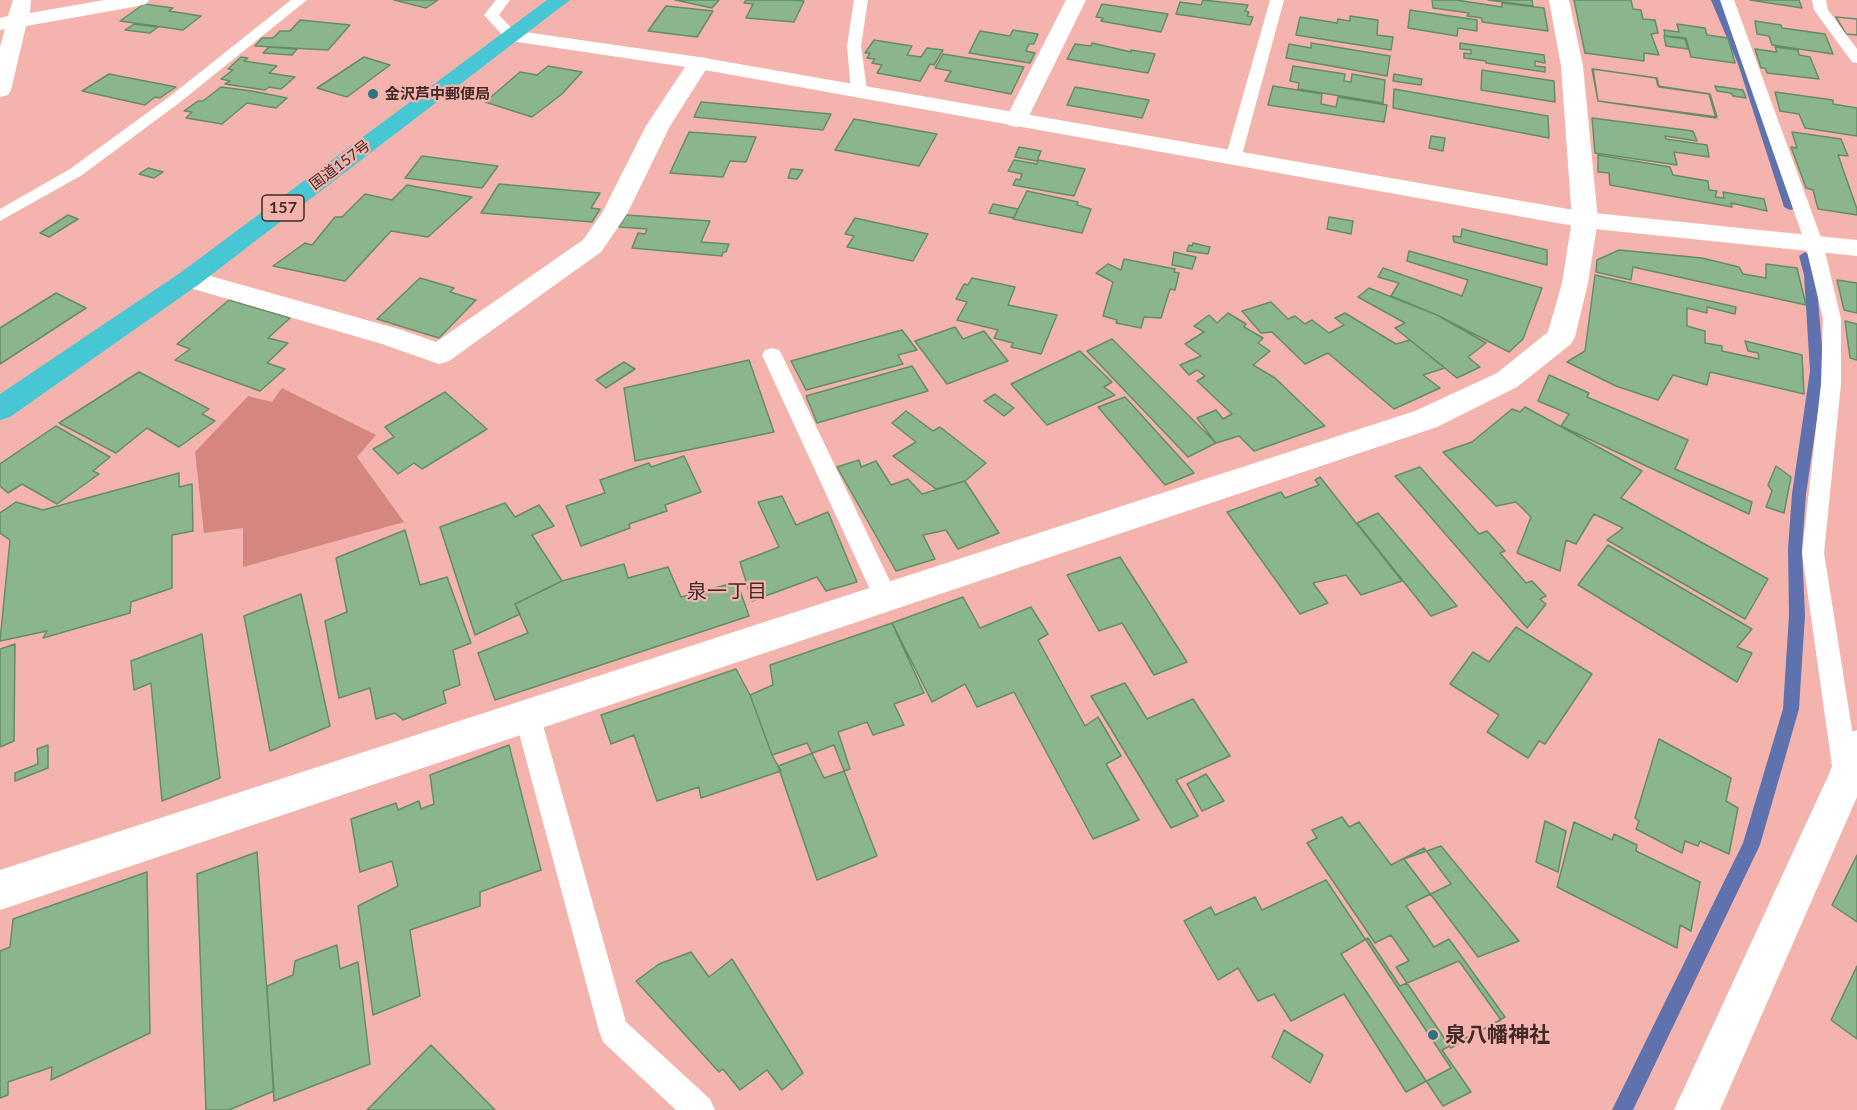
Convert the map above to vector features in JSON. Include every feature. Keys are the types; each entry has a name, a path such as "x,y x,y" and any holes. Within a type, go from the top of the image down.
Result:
{"highway":[{"name":"国道157号","path":"0,409 189,279 560,0"}],"street":[{"path":"0,90 14,15 139,0"},
{"path":"1016,120 1076,0"},
{"path":"0,890 528,718 1426,419 1507,380 1561,337 1575,283 1585,220 1572,66 1559,0"},
{"path":"511,36 699,63 1585,220 1857,248"},
{"path":"189,279 392,337 439,354 592,246 614,214 658,126 699,63"},
{"path":"1697,1110 1854,767"}],"lane":[{"path":"0,216 76,172 174,100 300,0"},
{"path":"503,0 491,15 511,36"},
{"path":"859,91 854,46 861,0"},
{"path":"1233,159 1277,0"},
{"path":"1727,0 1815,243 1832,319 1831,384 1813,553 1854,767"},
{"path":"1819,0 1821,10 1857,59"},
{"path":"772,355 886,598"},
{"path":"528,718 614,1031 699,1110"}],"shaded area":[{"path":"282,388 376,435 357,457 404,522 243,567 243,528 204,533 195,452 248,396 272,402"}],"building":[{"path":"394,0 438,0 426,8"},
{"path":"675,0 719,0 712,8"},
{"path":"746,0 804,1 794,22 746,18 753,4 744,3"},
{"path":"1203,0 1248,5 1245,11 1249,12 1247,16 1253,17 1250,25 1176,14 1180,2 1201,5"},
{"path":"1432,0 1456,0 1502,7 1502,3 1544,8 1548,31 1482,22 1482,18 1467,16 1469,13 1433,8"},
{"path":"1488,0 1532,0 1533,6"},
{"path":"1574,0 1631,0 1633,9 1641,10 1643,19 1655,20 1658,33 1651,34 1659,55 1644,53 1644,61 1585,53"},
{"path":"1750,0 1799,0 1802,8"},
{"path":"144,4 173,8 169,11 201,16 183,30 120,21"},
{"path":"1102,4 1168,14 1161,32 1101,21 1103,18 1096,17"},
{"path":"666,6 713,11 697,37 648,31"},
{"path":"1410,10 1477,20 1477,31 1458,28 1457,36 1408,28"},
{"path":"1350,16 1378,20 1377,35 1393,37 1391,50 1296,35 1300,17 1337,23 1338,19 1350,21"},
{"path":"1836,17 1857,19 1857,35 1846,34"},
{"path":"1836,17 1857,19 1857,35 1846,34"},
{"path":"300,20 350,25 328,50 255,46 262,38 273,38 280,31 290,31"},
{"path":"1755,21 1781,25 1782,28 1825,34 1833,54 1772,45 1769,36 1757,34"},
{"path":"134,24 158,27 150,33 125,30"},
{"path":"1677,24 1705,28 1707,35 1728,38 1735,63 1691,57 1686,38 1665,36 1664,30 1679,32"},
{"path":"1013,30 1038,34 1034,44 1029,44 1026,51 1035,53 1030,63 969,53 980,31 1010,36"},
{"path":"1664,36 1685,39 1688,49 1666,46"},
{"path":"874,40 912,46 907,55 921,57 927,48 943,50 934,65 930,64 920,81 877,73 882,65 872,63 875,59 867,58 870,53 865,53"},
{"path":"1092,43 1131,52 1131,50 1155,54 1148,73 1067,59 1075,44 1091,46"},
{"path":"1311,43 1390,56 1387,76 1286,58 1289,44 1311,48"},
{"path":"1460,43 1544,55 1545,63 1535,61 1535,66 1545,67 1545,72 1464,58 1464,53 1471,54 1471,50 1460,49"},
{"path":"269,47 297,49 292,55 263,53"},
{"path":"1775,47 1798,50 1799,55 1810,57 1819,79 1767,73 1765,68 1761,68 1755,49 1777,52"},
{"path":"943,54 1024,67 1011,94 945,81 951,71 935,68"},
{"path":"241,57 248,58 244,61 277,66 269,73 295,77 281,89 269,87 265,90 225,84 230,81 221,79 233,70 228,69"},
{"path":"364,57 390,65 347,97 317,88"},
{"path":"548,66 582,72 562,94 532,117 485,102 520,72 537,75"},
{"path":"1293,66 1345,74 1344,81 1351,82 1352,74 1385,80 1383,103 1298,89 1299,83 1290,81"},
{"path":"1592,69 1657,78 1659,87 1709,94 1716,118 1598,101"},
{"path":"1593,69 1656,78 1658,86 1710,94 1717,117 1598,101"},
{"path":"1482,70 1554,81 1555,102 1481,90"},
{"path":"109,74 176,87 160,98 155,97 145,105 82,91"},
{"path":"1394,74 1422,79 1421,85 1393,81"},
{"path":"1273,86 1322,94 1321,104 1336,107 1338,97 1387,105 1384,122 1268,105"},
{"path":"1715,86 1743,90 1746,98 1717,91"},
{"path":"221,87 287,98 276,108 247,103 222,124 186,118 192,112 184,111 198,101 203,101"},
{"path":"1075,87 1149,100 1142,118 1067,105"},
{"path":"1394,89 1548,116 1549,138 1393,108"},
{"path":"1775,92 1833,100 1833,104 1857,108 1857,136 1805,128 1799,114 1780,111"},
{"path":"701,102 831,114 823,130 694,117"},
{"path":"1592,118 1693,131 1697,141 1665,136 1666,139 1707,145 1709,157 1674,152 1677,165 1595,153"},
{"path":"854,119 937,134 919,166 835,150"},
{"path":"689,132 756,137 746,162 730,161 723,177 670,173"},
{"path":"1792,132 1841,139 1848,156 1838,155 1857,209 1857,215 1818,209 1813,190 1806,188 1791,147 1797,148"},
{"path":"1431,136 1445,138 1443,151 1429,148"},
{"path":"1019,147 1041,151 1037,161 1015,157"},
{"path":"1598,155 1670,167 1673,175 1708,181 1709,190 1717,191 1715,197 1724,198 1723,192 1764,199 1767,211 1731,203 1732,207 1610,185 1609,173 1598,172"},
{"path":"422,156 498,166 482,188 405,178"},
{"path":"1014,160 1037,164 1038,160 1085,169 1074,196 1013,185 1016,179 1020,180 1022,174 1008,171"},
{"path":"148,168 163,172 154,178 139,174"},
{"path":"791,169 803,170 797,179 788,178"},
{"path":"499,184 600,193 591,208 600,209 592,222 481,213"},
{"path":"407,185 472,197 428,237 391,231 345,281 273,266 305,243 312,245 335,217 342,217 365,194 392,200"},
{"path":"1027,191 1078,202 1077,205 1091,209 1082,233 1013,219"},
{"path":"993,204 1018,209 1014,218 989,213"},
{"path":"68,215 78,219 49,237 40,233"},
{"path":"626,215 710,221 701,242 729,244 722,256 632,248 638,233 645,234 647,229 619,227"},
{"path":"1329,217 1353,221 1351,234 1327,229"},
{"path":"855,218 928,234 913,261 847,247 854,236 845,234"},
{"path":"1462,229 1547,250 1547,265 1454,242 1453,236 1461,237"},
{"path":"1193,243 1210,247 1208,254 1187,251 1189,245 1192,246"},
{"path":"1619,250 1702,258 1739,267 1743,274 1766,278 1766,264 1797,268 1806,305 1633,267 1631,280 1596,272 1597,260"},
{"path":"1409,251 1542,288 1523,339 1509,352 1437,315 1391,296 1399,283 1378,277 1383,268 1462,296 1468,280 1407,261"},
{"path":"1174,252 1196,257 1192,269 1172,265"},
{"path":"1124,259 1175,269 1174,272 1179,273 1175,290 1170,289 1161,318 1144,317 1141,328 1116,323 1117,320 1103,316 1113,282 1096,273 1108,264 1121,270"},
{"path":"1595,275 1736,307 1735,314 1707,307 1707,313 1687,308 1687,326 1705,331 1705,343 1722,346 1722,351 1759,359 1758,353 1748,351 1745,341 1802,355 1804,394 1710,372 1707,385 1673,375 1658,400 1616,386 1567,362 1585,351"},
{"path":"420,278 454,288 450,292 476,300 439,338 377,319"},
{"path":"972,278 1015,287 1008,305 1057,315 1041,354 1011,347 1013,343 994,338 998,330 957,320 967,302 956,299 964,284 968,285"},
{"path":"1837,280 1857,283 1857,313 1844,310"},
{"path":"1369,288 1437,315 1486,343 1468,357 1480,367 1457,378 1395,328 1405,323 1358,297"},
{"path":"56,293 86,308 0,364 0,328"},
{"path":"229,300 290,318 268,338 288,343 267,363 285,369 260,391 175,360 190,349 177,344"},
{"path":"1271,302 1288,319 1295,316 1305,324 1312,320 1329,333 1344,325 1335,318 1345,313 1396,344 1410,340 1445,368 1423,375 1440,388 1394,409 1328,353 1305,364 1272,332 1261,333 1242,311"},
{"path":"1228,313 1246,324 1244,327 1263,338 1258,343 1270,351 1253,365 1275,378 1325,426 1254,451 1239,436 1216,443 1197,418 1216,410 1223,419 1232,414 1197,381 1205,376 1197,370 1189,375 1180,365 1201,356 1185,344 1204,332 1194,326 1209,315 1217,323"},
{"path":"1845,321 1857,324 1857,360 1850,358"},
{"path":"955,327 963,339 984,331 1008,361 947,384 915,341"},
{"path":"902,330 917,350 898,355 903,364 806,390 791,361"},
{"path":"1112,339 1216,443 1188,457 1087,351"},
{"path":"1080,351 1112,382 1104,387 1115,395 1047,425 1011,384"},
{"path":"749,360 774,432 635,461 624,388"},
{"path":"624,362 635,369 606,388 596,380"},
{"path":"912,366 928,391 817,423 806,396"},
{"path":"139,372 209,409 202,414 215,421 179,447 147,428 116,453 59,423"},
{"path":"1549,375 1589,393 1587,397 1688,440 1675,469 1752,502 1749,514 1561,426 1569,414 1538,401"},
{"path":"445,392 487,429 422,469 414,463 398,474 373,449 394,437 385,427"},
{"path":"995,394 1014,408 1004,416 984,401"},
{"path":"1125,397 1194,473 1165,485 1098,407"},
{"path":"1525,407 1642,471 1621,498 1768,579 1745,619 1607,540 1623,528 1594,514 1576,544 1566,540 1560,571 1517,553 1531,517 1516,502 1496,506 1443,452 1472,442 1512,409 1520,412"},
{"path":"906,411 933,431 940,427 986,463 965,481 936,489 893,456 916,442 892,423"},
{"path":"56,426 110,457 93,471 99,474 57,504 22,484 8,493 0,486 0,464"},
{"path":"684,456 701,492 665,505 667,511 629,524 630,528 581,546 566,506 605,493 600,480 649,463 651,467"},
{"path":"859,460 861,467 876,461 891,485 908,479 922,494 965,481 999,533 958,549 946,530 923,535 935,559 896,571 837,467"},
{"path":"1776,466 1791,477 1784,513 1766,507 1772,491 1768,485"},
{"path":"1420,467 1479,534 1487,531 1505,551 1500,553 1526,583 1532,581 1546,596 1540,599 1546,604 1527,628 1395,476"},
{"path":"179,473 179,487 192,484 193,531 172,535 172,588 131,602 130,613 43,638 47,631 0,641 10,540 0,533 0,513 16,502 43,510"},
{"path":"1320,477 1402,581 1361,595 1346,575 1313,583 1328,603 1300,614 1227,512 1281,492 1285,498 1319,485 1315,480"},
{"path":"782,496 796,525 828,512 857,582 826,591 817,577 752,601 740,562 779,547 758,502"},
{"path":"505,503 515,517 539,505 554,526 532,535 562,581 515,604 520,614 475,635 440,527"},
{"path":"1378,513 1457,606 1431,616 1357,523"},
{"path":"405,530 420,585 447,577 471,643 453,650 460,685 443,691 446,703 403,720 395,713 376,719 370,688 339,698 325,621 347,612 336,558"},
{"path":"1608,545 1752,629 1737,647 1752,653 1737,682 1578,585"},
{"path":"1120,557 1187,662 1154,675 1122,623 1099,631 1067,575"},
{"path":"624,564 628,578 668,567 681,597 737,582 749,616 495,700 478,653 528,633 515,604 562,581"},
{"path":"301,594 330,726 270,751 244,616"},
{"path":"963,597 980,628 1031,607 1048,634 1038,640 1085,726 1098,717 1121,756 1106,764 1139,820 1093,839 1014,692 977,707 965,684 932,702 892,623"},
{"path":"892,623 924,693 894,704 904,725 873,735 867,722 838,732 850,769 824,778 807,743 772,755 750,695 773,685 770,665"},
{"path":"1516,627 1592,674 1545,744 1539,741 1528,758 1487,732 1499,715 1450,684 1473,652 1489,662"},
{"path":"202,634 220,778 162,801 151,683 134,690 131,661"},
{"path":"15,644 14,741 0,747 0,649"},
{"path":"736,669 750,695 772,755 781,771 701,798 699,787 657,801 634,735 611,744 601,715"},
{"path":"1125,683 1147,719 1193,699 1230,756 1176,780 1198,816 1171,828 1091,696"},
{"path":"1659,739 1731,778 1726,801 1738,808 1729,854 1700,841 1698,846 1685,841 1682,853 1636,829 1639,821 1635,818"},
{"path":"48,745 48,768 15,781 15,773 38,764 37,749"},
{"path":"509,745 541,870 480,892 480,906 410,930 420,996 373,1015 358,906 398,886 392,861 360,872 351,819 396,803 398,810 419,801 421,809 434,804 430,775"},
{"path":"834,745 877,856 817,880 778,766"},
{"path":"1206,774 1224,801 1202,811 1187,784"},
{"path":"1342,817 1349,827 1359,822 1391,865 1424,848 1451,884 1406,906 1434,947 1449,939 1505,1017 1451,1048 1396,967 1409,961 1391,935 1375,943 1307,843 1317,838 1312,830"},
{"path":"1545,821 1566,831 1558,872 1536,862"},
{"path":"1574,822 1612,840 1614,834 1637,845 1636,851 1700,882 1691,931 1680,925 1677,948 1557,887"},
{"path":"1441,846 1519,941 1478,957 1404,859"},
{"path":"257,852 274,1091 229,1110 206,1110 197,874"},
{"path":"1857,855 1857,922 1832,905"},
{"path":"147,872 150,1033 51,1080 52,1067 8,1082 8,1095 0,1098 0,951 10,947 13,919"},
{"path":"1326,880 1451,1068 1406,1092 1344,994 1291,1021 1274,994 1258,1001 1238,968 1218,980 1184,921 1211,907 1215,915 1255,897 1262,910"},
{"name":"泉八幡神社","path":"1368,938 1400,986 1459,961 1501,1020 1442,1050 1471,1092 1443,1106 1341,954"},
{"path":"337,945 340,969 358,962 370,1064 274,1101 267,986 293,975 295,961"},
{"path":"691,952 709,977 732,959 803,1073 782,1090 767,1070 740,1090 723,1069 719,1072 636,981 659,964"},
{"path":"1857,966 1857,1039 1831,1020"},
{"path":"1284,1030 1323,1055 1310,1083 1272,1057"},
{"path":"431,1045 495,1110 367,1110"}],"waterway":[{"path":"1716,0 1743,64 1790,207"},
{"path":"1622,1110 1751,845 1791,709 1797,615 1795,549 1799,494 1817,371 1810,275 1805,256"}],"place":[{"name":"金沢芦中郵便局","path":"373,94"},
{"name":"泉八幡神社","path":"1433,1035"}],"district":[{"name":"泉一丁目","path":"727,592"}]}
